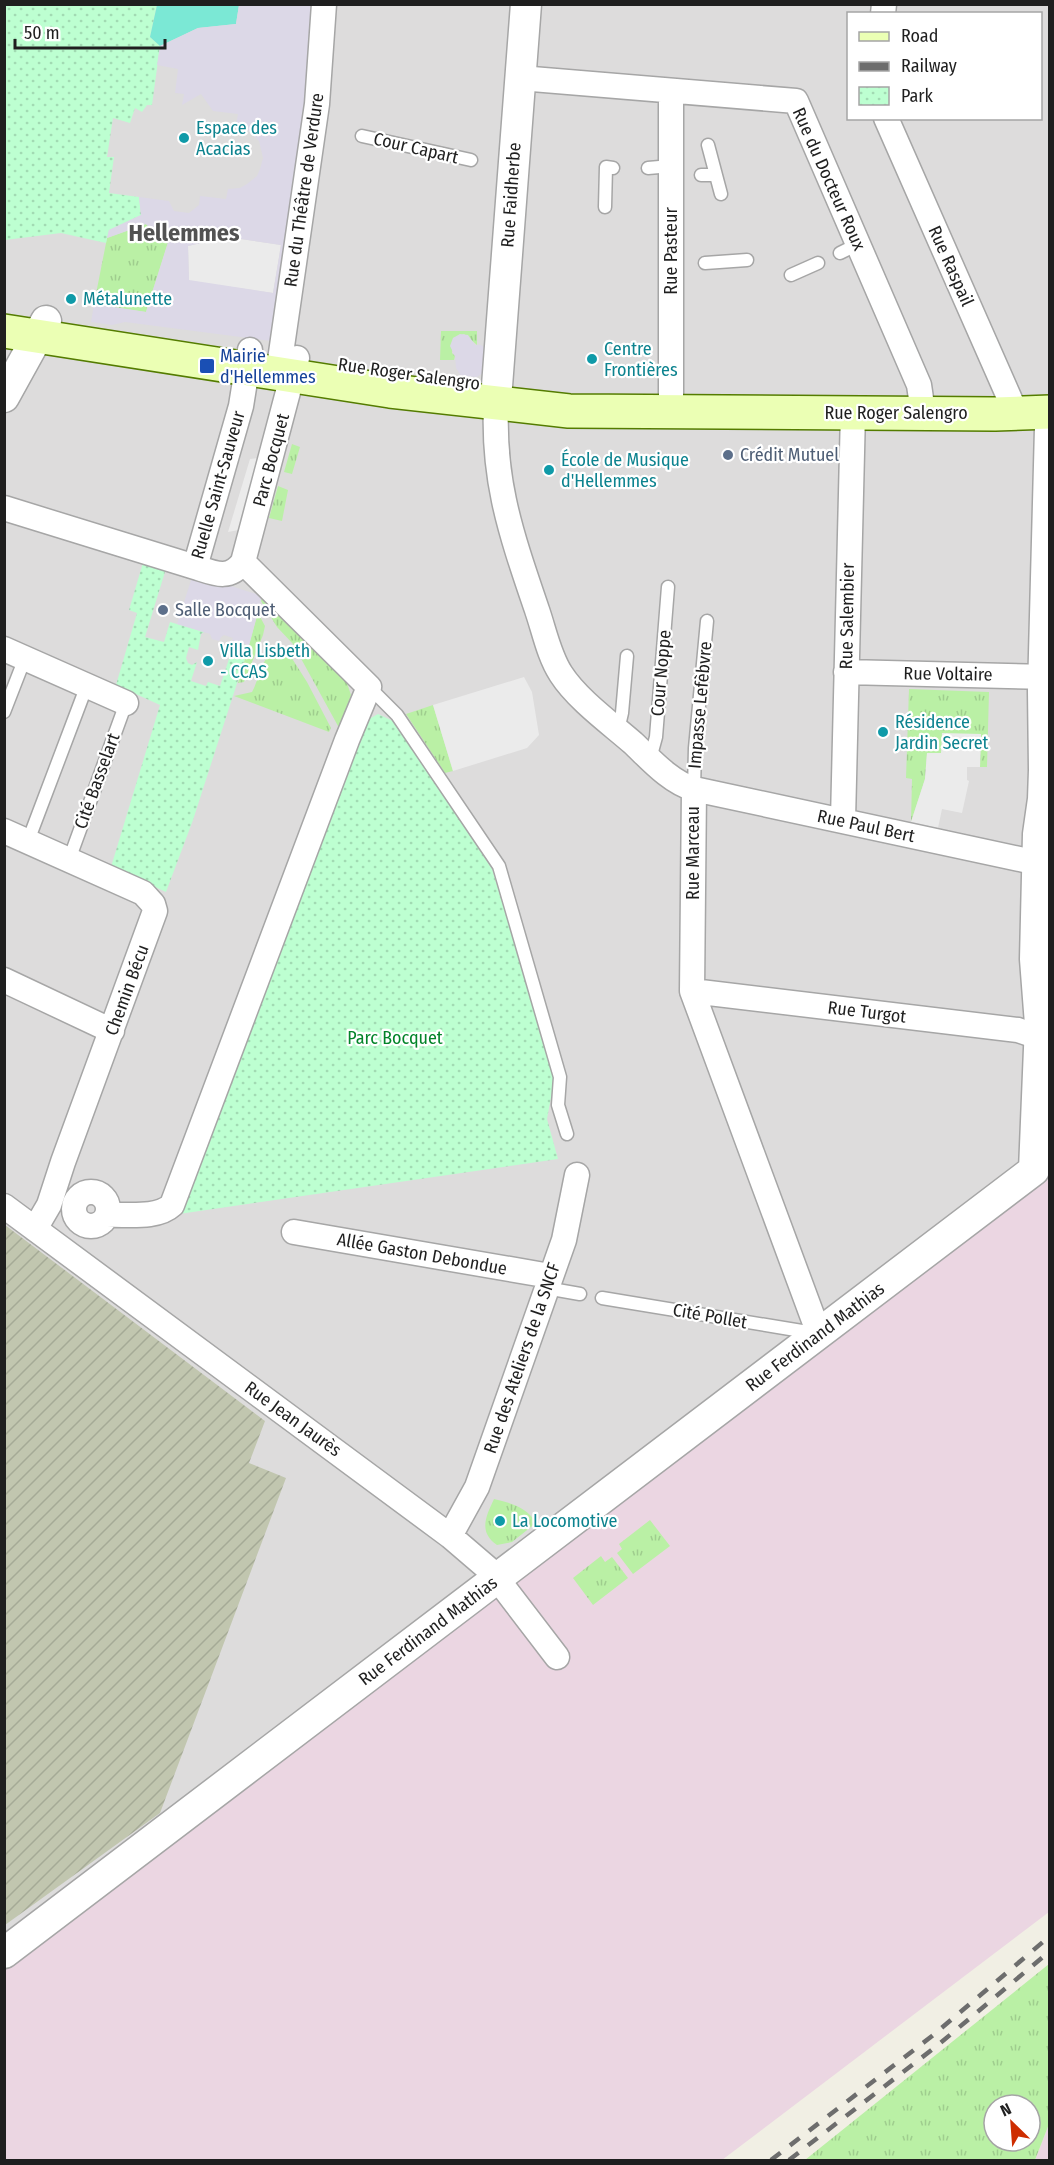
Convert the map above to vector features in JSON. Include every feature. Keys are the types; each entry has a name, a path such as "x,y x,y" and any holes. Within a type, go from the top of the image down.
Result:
{"main road":[{"name":"Rue Roger Salengro","path":"4,314 42,329"},
{"name":"Rue Roger Salengro","path":"4,331 42,329 496,395 589,396 671,411 1050,412"}],"street":[{"name":"Rue du Théâtre de Verdure","path":"274,364 317,104 324,4"},
{"name":"Rue Faidherbe","path":"496,395 507,169 520,78 526,4"},
{"name":"Rue du Docteur Roux","path":"520,78 796,101 849,249 919,386 923,412"},
{"name":"Rue Pasteur","path":"670,91 667,172 676,263 671,411"},
{"name":"Rue Raspail","path":"887,120 1016,413"},
{"path":"4,398 42,329"},
{"name":"Parc Bocquet","path":"243,562 274,364"},
{"name":"Ruelle Saint-Sauveur","path":"4,508 195,567 241,406 274,364"},
{"name":"Rue Marceau","path":"496,395 495,436 502,499 511,532 560,674 650,759 679,783 694,789 692,992 819,1334"},
{"name":"Rue Salembier","path":"843,820 853,412"},
{"name":"Rue Ferdinand Mathias","path":"4,1953 1042,1163 1045,1040 1035,977 1038,825 1047,771 1050,428"},
{"path":"107,1215 152,1213 168,1209 172,1205 369,687 243,562 237,570 226,574 195,567"},
{"path":"15,654 126,703"},
{"name":"Rue Voltaire","path":"846,672 1047,677"},
{"name":"Rue Paul Bert","path":"694,789 1038,863"},
{"name":"Chemin Bécu","path":"4,831 143,892 153,904 154,910 49,1205 35,1229"},
{"path":"4,980 112,1031"},
{"name":"Rue Turgot","path":"692,992 1018,1030 1045,1040"},
{"name":"Rue des Ateliers de la SNCF","path":"450,1536 477,1487 568,1225 577,1175"},
{"name":"Rue Jean Jaurès","path":"4,1206 483,1562 557,1657"},
{"name":"Allée Gaston Debondue","path":"294,1232 548,1282"}],"lane":[{"name":"Cour Capart","path":"362,136 471,160"},
{"path":"708,145 721,194"},
{"path":"605,207 606,167 613,168"},
{"path":"701,175 716,175"},
{"path":"705,263 747,260"},
{"path":"791,276 818,263"},
{"name":"Cour Noppe","path":"650,759 656,737 668,587"},
{"name":"Impasse Lefèbvre","path":"694,789 695,748 707,621"},
{"path":"4,712 15,654"},
{"path":"618,730 622,713 627,656"},
{"path":"28,841 87,685"},
{"path":"369,687 397,715 499,866 560,1077 558,1105 567,1134"},
{"name":"Cité Basselart","path":"69,860 126,703"},
{"path":"548,1282 580,1294"},
{"name":"Cité Pollet","path":"602,1298 819,1334"}],"shaded area":[{"path":"5,5 1049,5 1049,1170 5,1965"},
{"path":"157,5 239,5 236,24 198,28 160,46 150,37"},
{"path":"239,5 316,5 313,52 271,341 125,322 112,325 91,322 94,304 146,312 168,243 160,239 146,224 107,238 109,230 141,215 139,197 169,201 174,211 189,213 199,205 200,196 226,199 228,189 240,188 257,176 263,158 259,141 246,128 236,125 238,114 213,111 201,94 182,105 184,94 175,93 178,69 157,65 160,46 198,28 236,24","holes":["214,235 281,245 273,293 189,280 188,246 201,243"]},
{"path":"214,235 281,245 273,293 189,281 188,246 201,243"},
{"path":"460,334 468,335 475,345 481,345 488,350 489,369 477,377 461,376 456,368 455,356 450,346 453,338"},
{"path":"265,457 244,529 228,532 250,459"},
{"path":"193,574 262,596 249,646 224,635 219,641 212,639 210,634 177,624"},
{"path":"524,677 532,692 539,735 527,748 453,771 433,705"},
{"path":"942,733 981,734 980,767 967,767 967,780 969,781 962,813 942,809 938,828 911,822 925,779 927,753 941,753"},
{"path":"1049,1170 1049,1912 722,2160 5,2160 5,1965"},
{"path":"5,1225 265,1421 249,1463 286,1478 160,1813 5,1925"},
{"path":"1049,2124 1049,2160 1035,2160 1038,2153 1042,2153 1042,2142"}],"green space":[{"path":"5,5 157,5 150,37 160,46 152,105 147,105 142,112 135,108 130,123 113,118 107,157 114,157 109,193 139,197 141,215 109,230 106,243 61,233 5,240"},
{"path":"146,224 168,242 146,312 94,304 107,238"},
{"path":"441,331 477,331 477,345 464,334 453,338 454,360 440,360"},
{"path":"292,444 300,447 292,474 284,472"},
{"path":"278,486 288,490 282,521 269,518"},
{"path":"145,556 168,562 145,637 164,642 170,622 204,632 201,634 198,650 189,647 186,658 192,665 197,662 191,681 206,686 208,682 220,686 235,641 249,646 193,820 166,892 111,867 160,705 116,685 137,613 129,610"},
{"path":"262,596 344,674 351,695 341,726 338,726 293,644 277,627 261,601"},
{"path":"258,613 265,626 263,635 244,682 238,683"},
{"path":"282,647 286,649 307,682 331,728 329,732 234,696 252,692 270,653"},
{"path":"909,689 989,692 987,767 980,767 981,734 941,753 927,753 925,779 911,822 912,779 906,778"},
{"path":"433,705 453,771 445,773 406,714"},
{"name":"Parc Bocquet","path":"378,714 393,721 492,869 555,1075 547,1119 558,1159 179,1214 362,723"},
{"path":"494,1499 523,1509 536,1523 512,1542 497,1545 487,1535 485,1524"},
{"path":"650,1520 670,1546 633,1574 617,1553 622,1549 619,1544"},
{"path":"601,1556 605,1562 612,1557 628,1578 593,1605 573,1578"},
{"path":"1049,1964 1049,2124 1042,2142 1042,2093 982,2093 982,2153 1038,2153 1035,2160 805,2160"}],"railway":[{"path":"771,2160 932,2036 1050,1936"},
{"path":"789,2160 938,2045 1050,1951"}],"place":[{"name":"Espace des Acacias","path":"184,138"},
{"name":"Métalunette","path":"71,299"},
{"name":"Centre Frontières","path":"592,359"},
{"name":"Mairie d'Hellemmes","path":"207,366"},
{"name":"Crédit Mutuel","path":"728,455"},
{"name":"École de Musique d'Hellemmes","path":"549,470"},
{"name":"Salle Bocquet","path":"163,610"},
{"name":"Villa Lisbeth - CCAS","path":"208,661"},
{"name":"Résidence Jardin Secret","path":"883,732"},
{"name":"La Locomotive","path":"500,1521"}],"district":[{"name":"Hellemmes","path":"184,233"}]}
